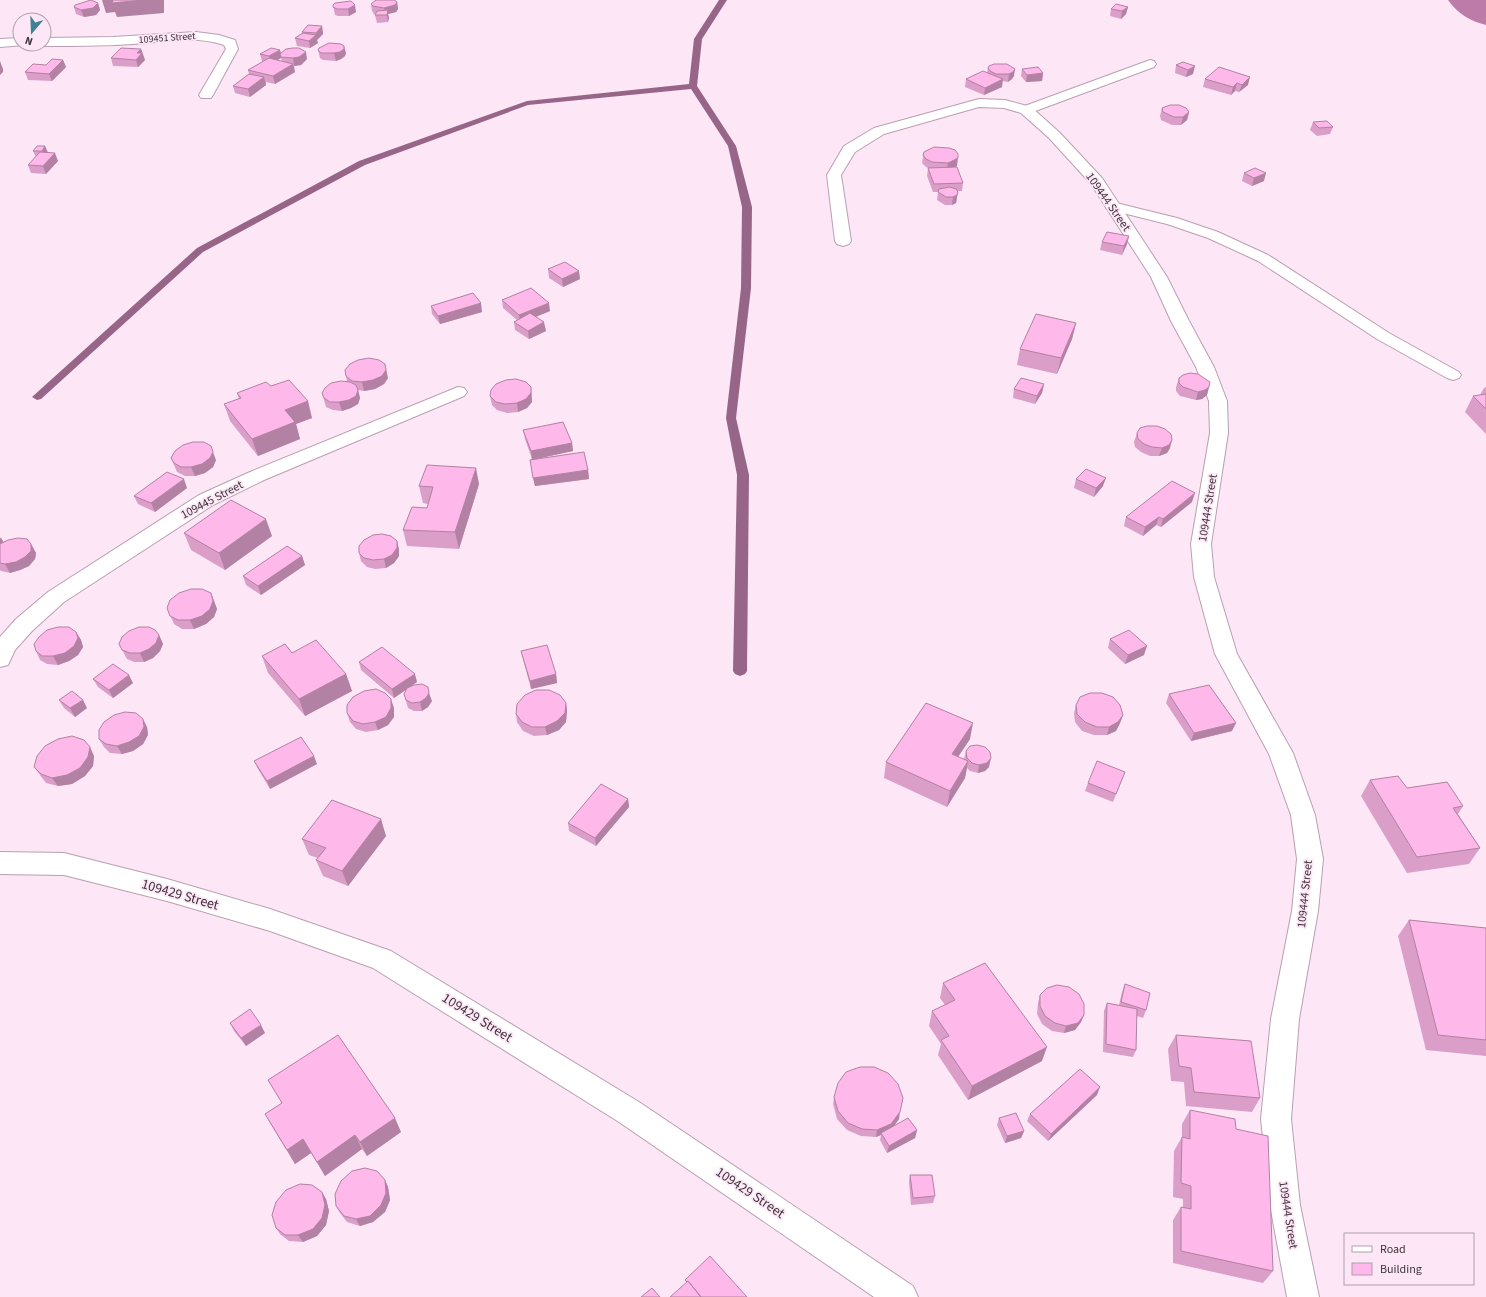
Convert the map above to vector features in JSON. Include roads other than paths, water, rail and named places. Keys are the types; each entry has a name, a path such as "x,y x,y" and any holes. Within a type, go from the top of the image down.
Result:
{"street":[{"name":"109451 Street","path":"52,42 108,42 202,36 222,39 230,43 232,49 206,95"},
{"path":"0,43 12,42"},
{"name":"109444 Street","path":"843,241 834,175 849,150 879,131 979,103 1005,104 1026,110 1054,135 1096,181 1159,277 1180,321 1205,366 1218,401 1219,433 1201,544 1204,577 1226,654 1281,753 1303,815 1310,859 1305,911 1285,1019 1276,1118 1285,1205 1303,1297"},
{"name":"109445 Street","path":"0,659 5,646 24,625 56,597 206,500 257,476 458,392"},
{"name":"109429 Street","path":"0,863 64,864 167,890 270,920 382,959 629,1112 902,1297"}],"lane":[{"path":"1026,110 1150,64"},
{"path":"1112,206 1172,221 1213,235 1263,258 1384,336 1453,375"}],"waterway":[{"path":"693,86 698,39 723,0"},
{"path":"1469,0 1486,12"},
{"path":"37,397 200,250 362,163 527,103 693,86"},
{"path":"693,86 732,146 747,207 746,288 731,418 743,475 740,671"}]}
